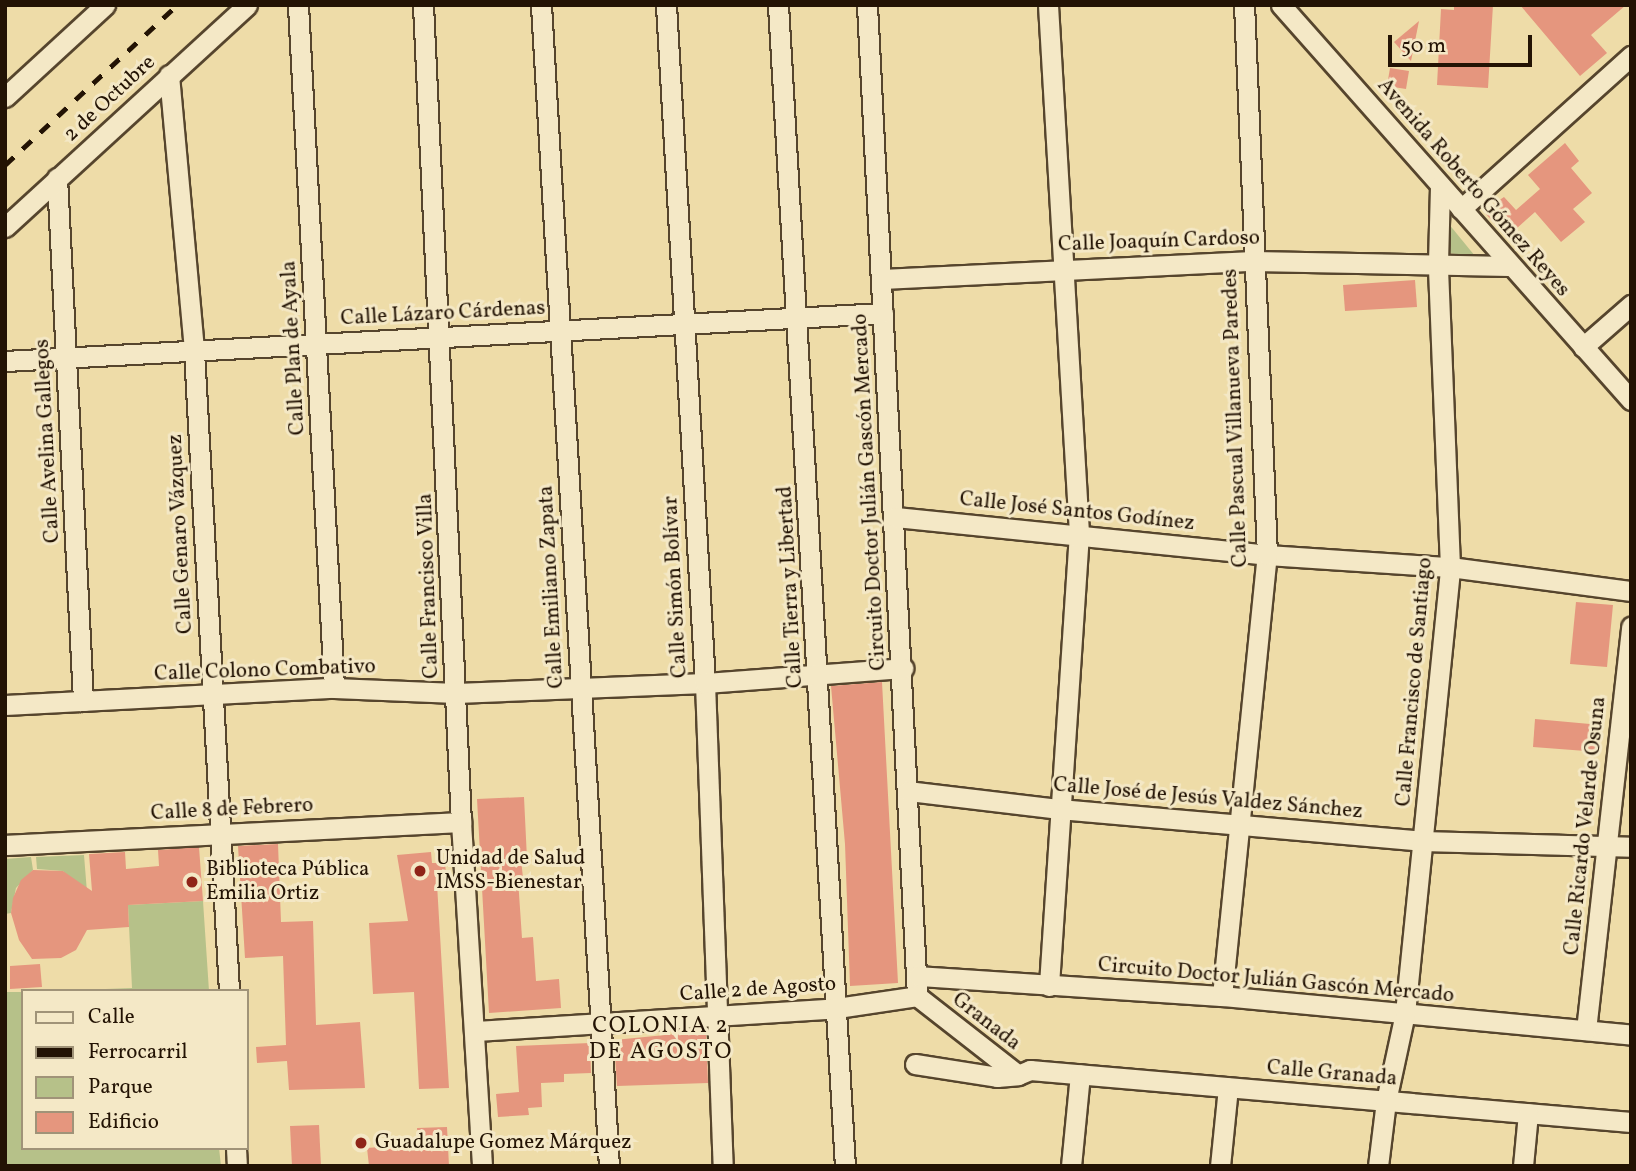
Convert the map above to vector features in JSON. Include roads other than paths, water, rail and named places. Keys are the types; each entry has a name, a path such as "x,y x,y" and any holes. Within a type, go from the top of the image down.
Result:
{"street":[{"path":"5,97 105,5"},
{"name":"2 de Octubre","path":"5,228 247,5"},
{"name":"Calle Plan de Ayala","path":"298,5 334,688"},
{"name":"Calle Francisco Villa","path":"423,5 441,337 461,822 476,1031 482,1166"},
{"name":"Calle Emiliano Zapata","path":"541,5 609,1166"},
{"name":"Calle Simón Bolívar","path":"666,5 705,683 715,1017 723,1166"},
{"name":"Calle Tierra y Libertad","path":"778,5 799,318 845,1166"},
{"name":"Circuito Doctor Julián Gascón Mercado","path":"867,5 903,668 917,986 1049,986 1222,996 1631,1035"},
{"path":"1048,5 1060,268 1079,533 1049,986"},
{"name":"Calle Pascual Villanueva Paredes","path":"1222,996 1267,555 1244,5"},
{"name":"Avenida Roberto Gómez Reyes","path":"1281,5 1509,266 1631,400"},
{"path":"1461,209 1631,56"},
{"name":"Calle Genaro Vázquez","path":"169,75 194,351 229,989"},
{"name":"Calle Avelina Gallegos","path":"57,178 83,701"},
{"name":"Calle Francisco de Santiago","path":"1378,1166 1385,1101 1405,1013 1450,567 1438,263 1440,185"},
{"name":"Calle Joaquín Cardoso","path":"882,279 1060,268 1253,261 1509,266"},
{"path":"1583,347 1631,304"},
{"name":"Calle Lázaro Cárdenas","path":"5,361 883,313"},
{"name":"Calle José Santos Godínez","path":"895,517 1079,533 1267,555 1450,567 1631,592"},
{"name":"Calle Ricardo Velarde Osuna","path":"1586,1030 1631,626"},
{"name":"Calle Colono Combativo","path":"5,705 334,688 456,694 581,685 705,683 903,668"},
{"name":"Calle José de Jesús Valdez Sánchez","path":"908,791 1059,809 1422,841 1606,845 1631,848"},
{"name":"Calle 8 de Febrero","path":"5,845 461,822"},
{"name":"Calle 2 de Agosto","path":"476,1031 836,1008 917,986"},
{"name":"Granada","path":"917,986 1024,1073"},
{"name":"Calle Granada","path":"915,1064 997,1077 1024,1073 1080,1074 1631,1122"},
{"path":"1071,1166 1080,1074"},
{"path":"1220,1166 1228,1087"},
{"path":"1523,1166 1528,1113"}],"railway":[{"path":"5,165 177,5"}],"place":[{"name":"Unidad de Salud IMSS-Bienestar","path":"420,871"},
{"name":"Biblioteca Pública Emilia Ortiz","path":"192,882"},
{"name":"Guadalupe Gomez Márquez","path":"361,1143"}],"district":[{"name":"COLONIA 2 DE AGOSTO","path":"661,1039"}]}
